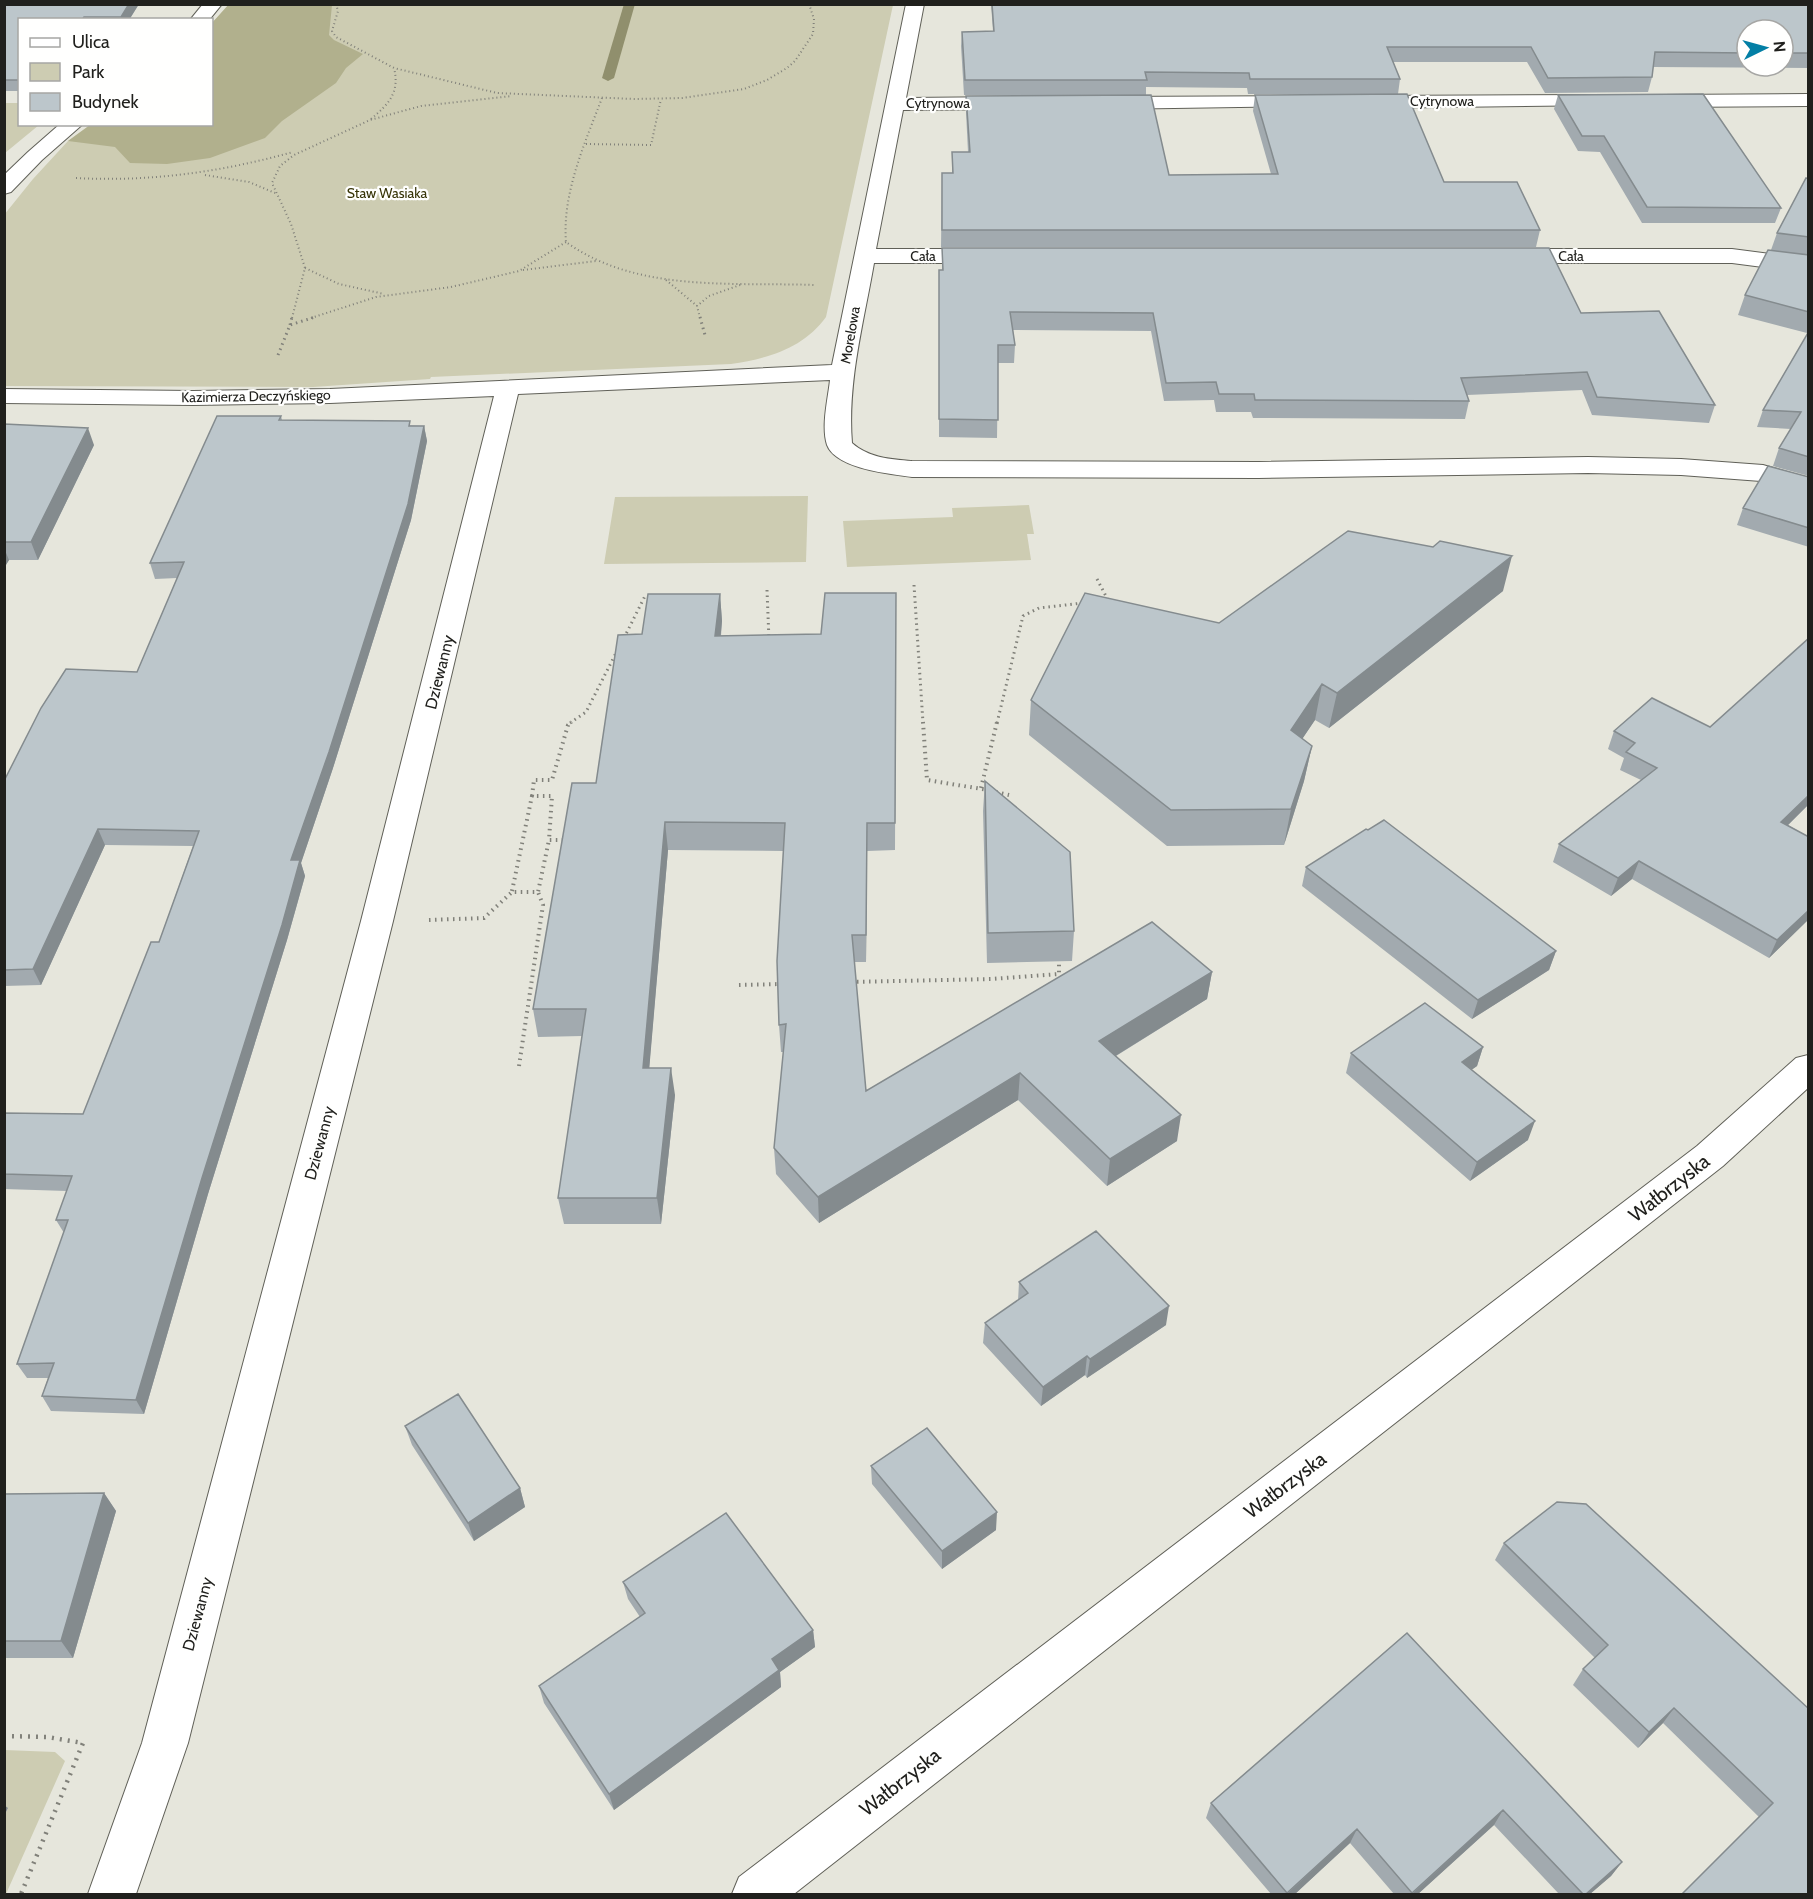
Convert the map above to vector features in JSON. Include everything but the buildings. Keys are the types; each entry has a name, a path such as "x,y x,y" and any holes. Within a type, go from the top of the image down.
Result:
{"street":[{"path":"201,18 213,4"},
{"name":"Morelowa","path":"508,387 843,372 915,4"},
{"path":"1642,101 1809,100"},
{"name":"Cytrynowa","path":"1345,102 1618,101"},
{"path":"1084,103 1321,102"},
{"name":"Cytrynowa","path":"896,104 1036,103"},
{"path":"4,188 35,156 71,126"},
{"name":"Cała","path":"864,256 1008,256"},
{"name":"Cała","path":"1482,256 1732,256 1809,266"},
{"path":"843,372 838,428 840,445 848,454 862,461 912,469 1268,470 1588,465 1681,467 1763,473 1809,486"},
{"name":"Kazimierza Deczyńskiego","path":"4,396 263,397 508,387"},
{"name":"Dziewanny","path":"112,1894 165,1743 377,921 508,387"},
{"name":"Wałbrzyska","path":"756,1894 1710,1156 1809,1068"}],"path":[{"path":"336,4 338,11 332,31 336,37 394,68 479,90 525,95 661,99 731,92 756,85 778,74 795,61 810,40 815,24 809,4"},
{"path":"68,177 133,181 195,174 243,166 297,151 347,132 370,120 393,99 396,80 394,68"},
{"path":"370,120 451,102 525,95"},
{"path":"566,242 564,226 586,144 602,98"},
{"path":"586,144 651,145 661,99"},
{"path":"263,397 290,326 305,268 291,224 272,183 274,177 297,151"},
{"path":"195,174 239,180 270,189 276,194"},
{"path":"566,242 596,261 625,272 663,279 858,287"},
{"path":"519,270 566,242"},
{"path":"290,326 388,294 452,288 519,270 596,261"},
{"path":"305,268 339,284 388,294"},
{"path":"663,279 684,293 697,306 716,378"},
{"path":"697,306 709,296 750,283"},
{"path":"1097,579 1106,600 1117,602"},
{"path":"914,585 927,780 981,788 1009,795"},
{"path":"767,590 770,648"},
{"path":"484,918 512,892 534,780 552,780 568,725 586,712 646,594"},
{"path":"981,788 1023,616 1039,608 1084,602"},
{"path":"519,1066 543,905 538,892 549,840 552,796 532,796"},
{"path":"549,840 572,840"},
{"path":"512,892 538,892"},
{"path":"842,982 992,979 1059,974 1059,962"},
{"path":"739,985 785,984"},
{"path":"4,1736 47,1737 83,1743 21,1894"}],"green space":[{"path":"229,4 332,5 329,35 334,40 363,54 346,68 336,83 282,121 265,138 210,158 167,164 130,163 115,147 68,141 89,126 213,126 213,22"},
{"name":"Staw Wasiaka","path":"229,5 893,5 826,317 807,337 784,350 758,359 731,364 431,377 430,379 313,387 5,386 4,215 68,141 89,126 213,126 213,22"},
{"path":"4,103 18,103 18,126 38,126 5,153"},
{"path":"808,496 806,562 604,564 615,497"},
{"path":"1029,505 1034,534 1027,534 1031,560 847,567 843,521 953,517 952,508"},
{"path":"5,1750 55,1752 65,1761 6,1894 4,1816 8,1808 5,1808"}],"waterway":[{"path":"608,78 630,4"}]}
